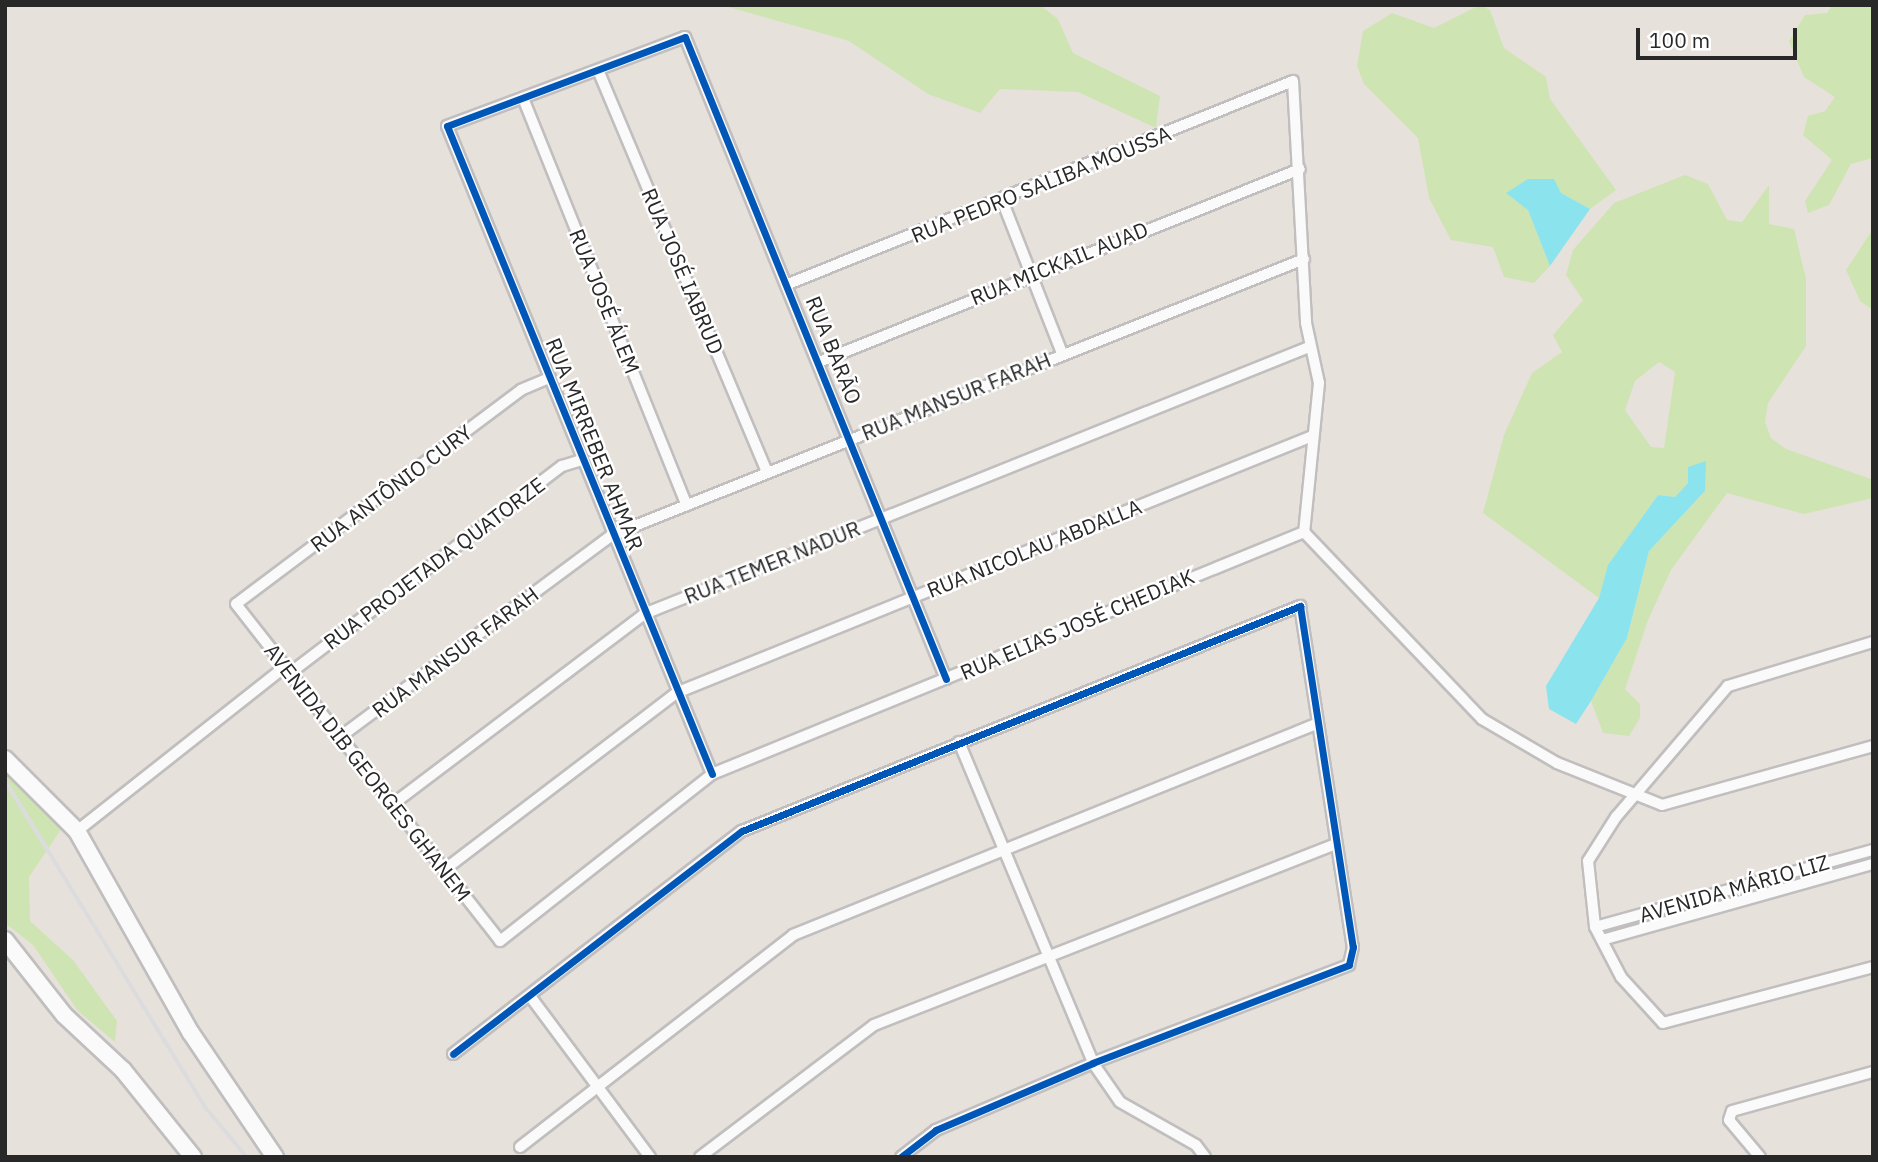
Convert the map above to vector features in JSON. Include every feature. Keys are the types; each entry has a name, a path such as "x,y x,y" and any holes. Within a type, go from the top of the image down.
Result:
{"street":[{"name":"RUA BARÃO","path":"598,70 685,37 788,284 946,679"},
{"path":"523,98 598,70"},
{"name":"RUA JOSÉ IABRUD","path":"598,70 767,473"},
{"name":"RUA PEDRO SALIBA MOUSSA","path":"788,284 1293,81 1300,169"},
{"name":"RUA MIRREBER AHMAR","path":"523,98 447,127 676,693 712,774"},
{"name":"RUA JOSÉ ÁLEM","path":"523,98 687,505"},
{"path":"1300,169 1310,346 1319,383 1304,532 1482,719 1557,763 1662,805 1873,746"},
{"name":"RUA MICKAIL AUAD","path":"819,362 1031,273 1300,169"},
{"path":"1002,200 1062,353"},
{"name":"RUA MANSUR FARAH","path":"340,737 612,535 1062,353 1304,259"},
{"name":"RUA TEMER NADUR","path":"393,804 644,614 1310,346"},
{"name":"RUA ANTÔNIO CURY","path":"236,604 521,390 549,378"},
{"name":"RUA NICOLAU ABDALLA","path":"444,870 676,693 1312,436"},
{"name":"RUA PROJETADA QUATORZE","path":"77,831 287,670 562,466 582,460"},
{"name":"RUA ELIAS JOSÉ CHEDIAK","path":"500,941 712,774 1304,532"},
{"name":"AVENIDA DIB GEORGES GHANEM","path":"236,604 500,941"},
{"path":"453,1054 742,831 1300,606 1316,724 1353,947 1349,965 1093,1063 936,1130 901,1157"},
{"path":"1873,642 1728,686 1636,795 1588,861 1595,927 1621,977 1663,1023 1873,967"},
{"path":"520,1147 594,1085 793,935 1003,846 1316,724"},
{"path":"959,742 1003,846 1044,955 1093,1063 1120,1102 1196,1145 1205,1157"},
{"path":"5,759 77,831 191,1033 275,1157"},
{"path":"700,1157 874,1025 1044,955 1335,844"},
{"name":"AVENIDA MÁRIO LIZ","path":"1595,927 1873,850"},
{"name":"AVENIDA MÁRIO LIZ","path":"1602,940 1873,864"},
{"path":"5,940 64,1015 123,1070 193,1157"},
{"path":"530,996 650,1157"},
{"path":"1760,1157 1730,1116 1873,1072"}],"green space":[{"path":"721,5 1040,5 1058,19 1073,53 1160,96 1156,128 1078,92 1000,89 980,113 928,94 849,41"},
{"path":"1480,5 1490,10 1504,48 1546,77 1550,99 1616,190 1590,209 1561,193 1507,193 1528,209 1550,266 1534,283 1504,277 1493,247 1451,240 1429,198 1418,138 1364,84 1357,66 1363,31 1392,13 1434,28"},
{"path":"1832,5 1873,5 1873,158 1851,164 1829,205 1808,213 1805,201 1832,160 1803,135 1808,116 1825,111 1835,97 1804,77 1789,41 1805,15 1827,13"},
{"path":"1685,175 1708,184 1727,220 1742,222 1769,185 1769,224 1794,229 1806,279 1806,346 1768,403 1765,422 1771,438 1786,449 1871,479 1873,498 1804,514 1727,493 1671,570 1648,620 1625,689 1640,704 1640,718 1629,736 1603,733 1591,701 1627,638 1649,551 1705,491 1688,483 1675,497 1658,495 1609,564 1599,598 1483,513 1504,435 1532,373 1562,352 1553,335 1583,300 1566,275 1573,250 1614,203","holes":["1659,362 1675,372 1664,448 1651,447 1625,410 1635,381"]},
{"path":"1873,229 1873,310 1860,301 1846,270"},
{"path":"5,770 62,828 29,877 30,921 73,960 117,1021 115,1042 78,1011 33,945 5,923"}],"water":[{"path":"1528,179 1554,179 1561,193 1590,209 1550,266 1528,210 1506,193"},
{"path":"1706,461 1705,491 1649,551 1627,638 1591,701 1576,724 1549,709 1546,686 1599,598 1608,565 1658,495 1675,497 1688,483 1688,467"}],"railway":[{"path":"5,780 206,1108 247,1157"}],"cycle path":[{"path":"712,774 447,126 685,37 946,679"},
{"path":"453,1054 742,831 1300,606 1353,947 1349,965 1093,1063 936,1130 901,1157"}]}
